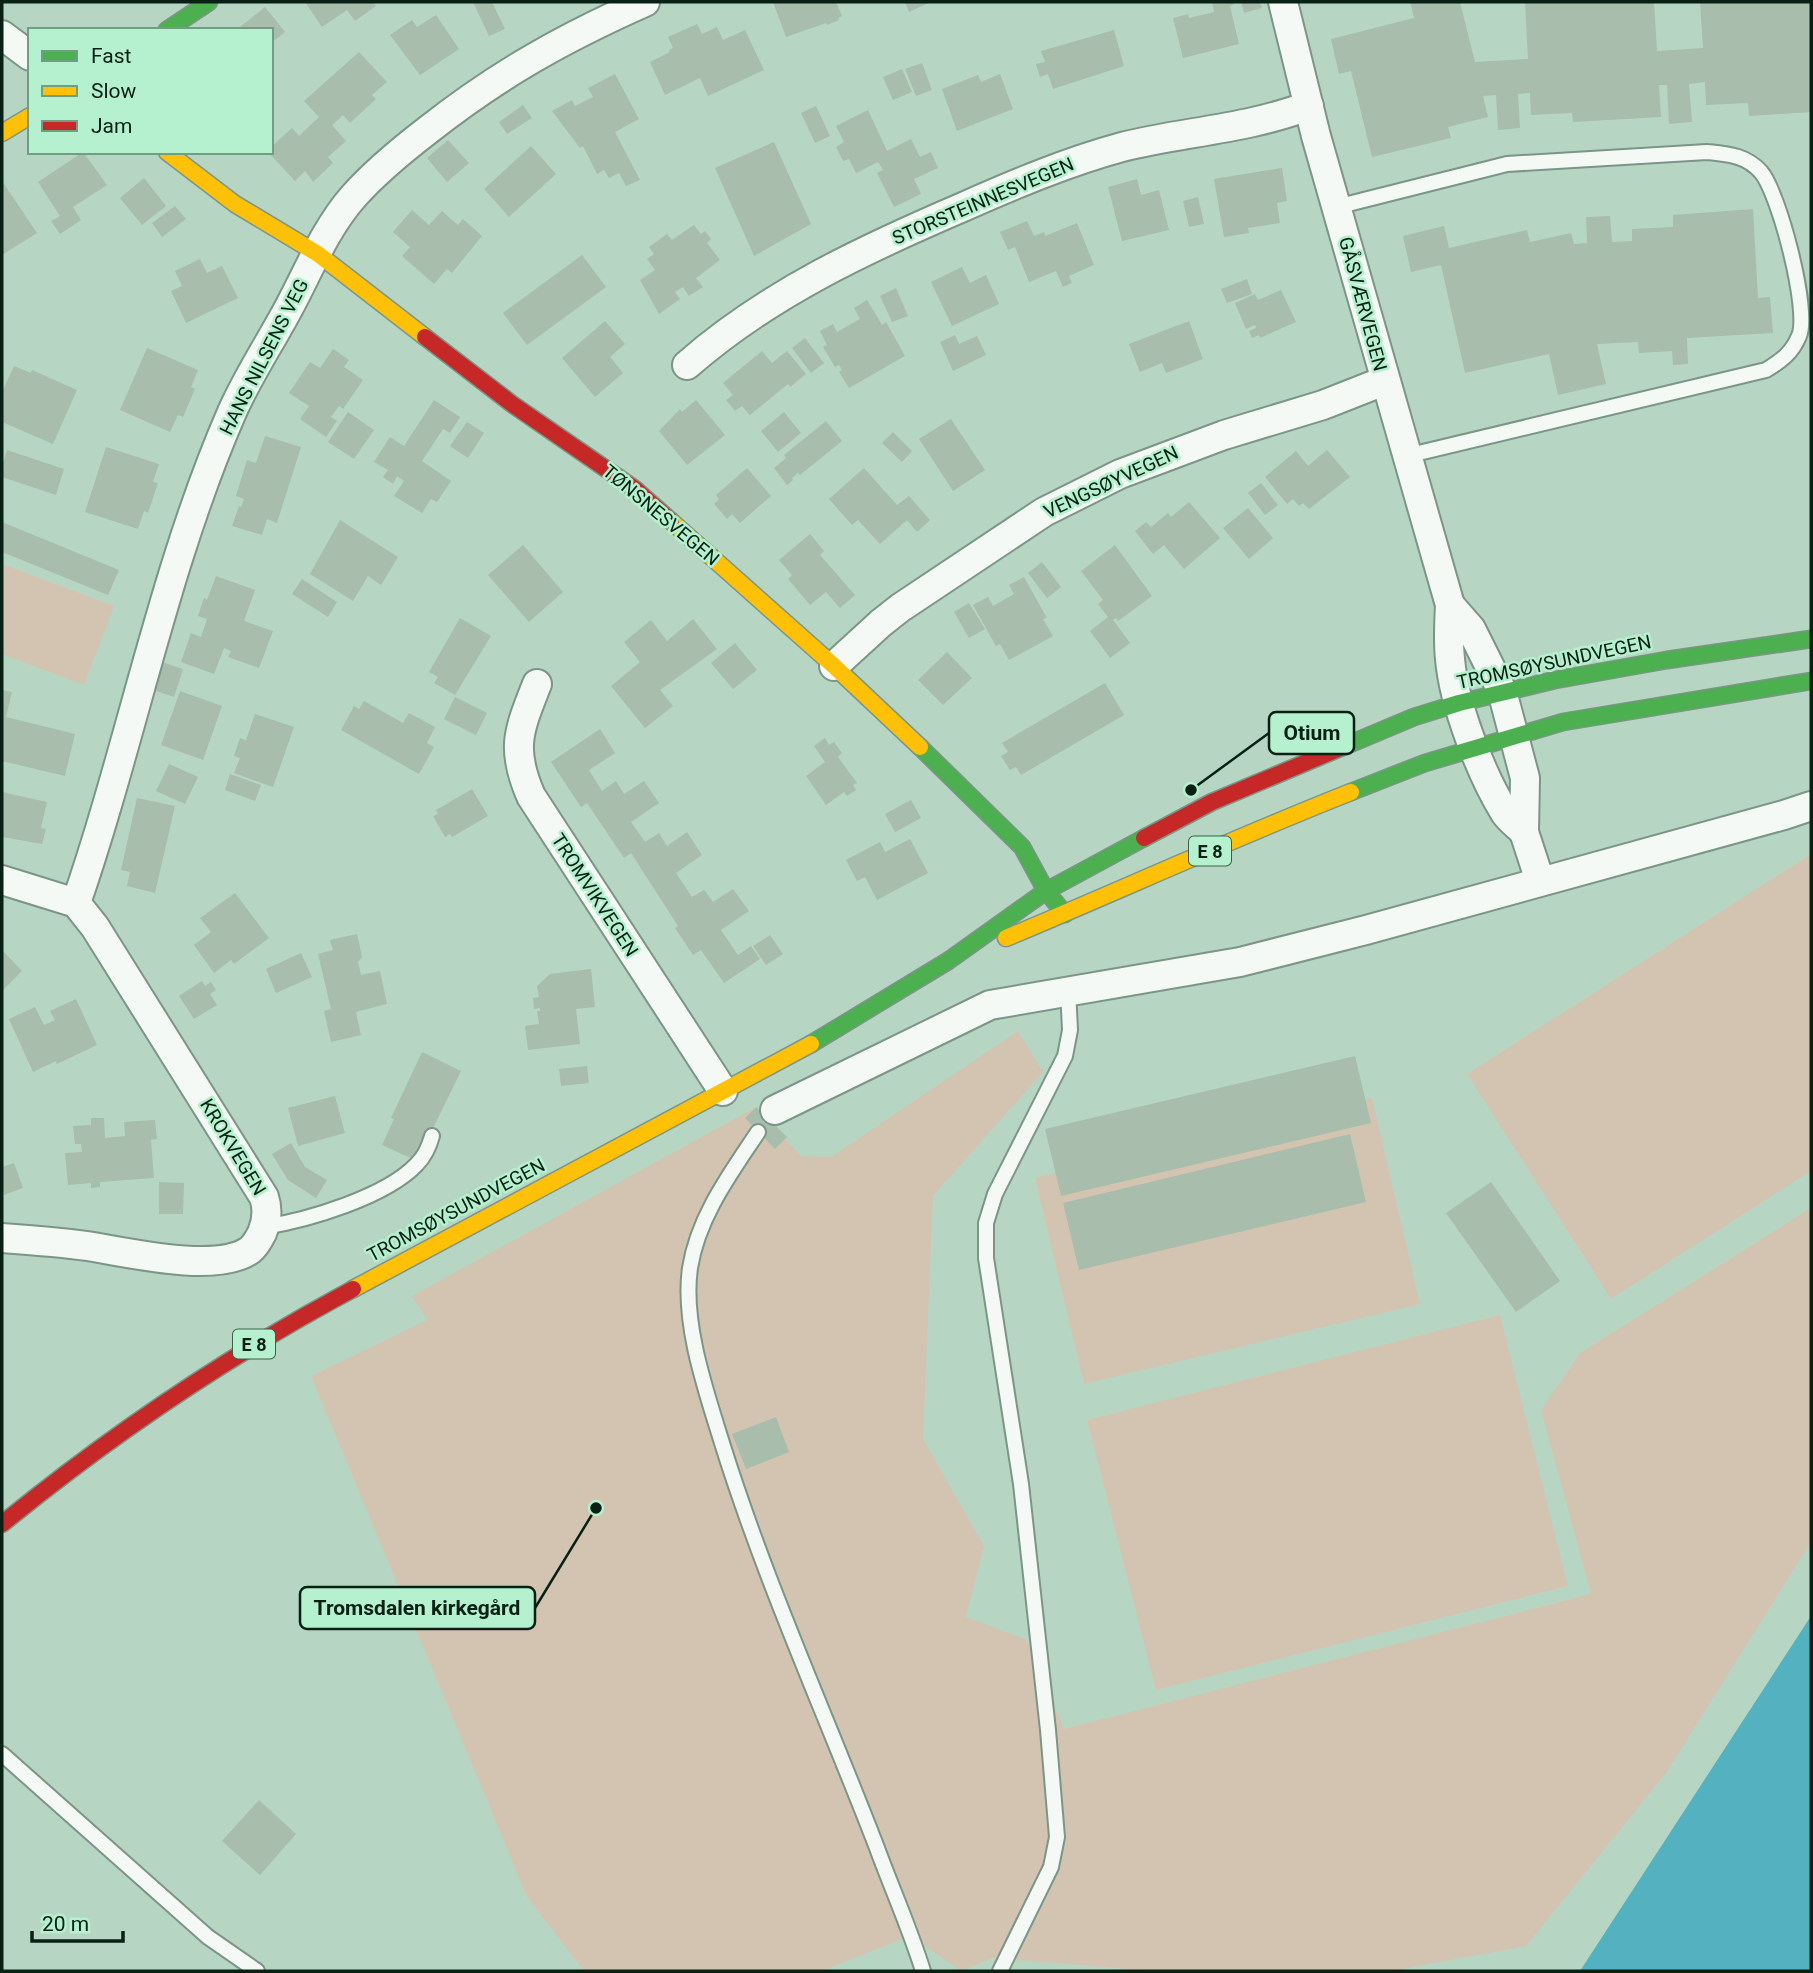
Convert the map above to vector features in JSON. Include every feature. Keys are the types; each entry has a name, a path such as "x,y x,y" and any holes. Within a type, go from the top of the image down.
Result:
{"main road":[{"path":"170,28 209,2"},
{"path":"2,133 28,117"},
{"name":"TØNSNESVEGEN","path":"170,154 235,204 318,254 512,404 621,477 834,666 959,783 1022,847 1046,891 1065,914"},
{"name":"TROMSØYSUNDVEGEN","path":"2,1524 103,1444 196,1380 279,1329 820,1039 948,961 1046,891 1212,802 1414,717 1502,691 1667,660 1811,639"},
{"name":"TROMSØYSUNDVEGEN","path":"948,961 1065,914 1264,826 1411,768 1474,747 1563,722 1811,681"}],"street":[{"name":"HANS NILSENS VEG","path":"76,903 99,833 147,657 207,474 237,402 332,225 354,195 385,165 453,110 524,61 645,2"},
{"name":"GÅSVÆRVEGEN","path":"1283,2 1336,207 1450,605 1450,663 1459,703 1474,747 1507,815 1524,832"},
{"path":"2,35 28,55"},
{"name":"STORSTEINNESVEGEN","path":"687,365 727,331 819,274 916,227 1009,187 1065,165 1122,148 1181,134 1256,122 1309,106"},
{"name":"VENGSØYVEGEN","path":"834,666 900,608 1025,523 1073,496 1167,454 1323,405 1384,380"},
{"name":"GÅSVÆRVEGEN","path":"1450,605 1471,629 1502,691 1527,788 1524,832"},
{"name":"TROMVIKVEGEN","path":"537,684 518,739 521,771 528,790 723,1091"},
{"path":"771,1114 990,1005 1240,962 1784,816 1811,806"},
{"path":"1524,832 1540,881"},
{"path":"2,880 76,903"},
{"name":"KROKVEGEN","path":"76,903 95,927 264,1196 267,1206 264,1227"},
{"path":"2,1238 83,1246 156,1258 212,1261 239,1256 250,1250 264,1227"}],"lane":[{"path":"1336,207 1507,164 1707,152 1739,156 1760,171 1774,196 1789,248 1807,314 1800,335 1786,359 1766,370 1406,456"},
{"path":"1000,1971 1051,1867 1056,1837 1048,1730 1021,1484 986,1258 986,1223 995,1195 1065,1056 1070,1030 1068,990"},
{"path":"758,1132 731,1172 703,1223 691,1267 688,1300 699,1361 712,1412 753,1536 833,1733 923,1971"},
{"path":"264,1227 292,1223 381,1189 416,1166 428,1150 432,1136"},
{"path":"2,1754 208,1937 257,1971"}],"shaded area":[{"path":"2,564 114,606 84,685 2,654"},
{"path":"1811,854 1811,1171 1611,1299 1467,1074"},
{"path":"1018,1031 1043,1072 933,1196 923,1439 984,1546 966,1617 1027,1640 1064,1729 1591,1594 1541,1410 1580,1353 1811,1208 1811,1542 1666,1773 1526,1946 1392,1971 1151,1971 993,1958 961,1971 910,1936 822,1971 584,1971 527,1897 311,1376 427,1320 412,1296 756,1107 801,1156 831,1157"},
{"path":"1372,1098 1420,1304 1084,1384 1035,1178"},
{"path":"1500,1315 1568,1586 1156,1690 1087,1420"}],"water":[{"path":"1811,1616 1811,1971 1580,1971"}],"building":[{"path":"305,2 373,2 376,6 355,21 347,10 322,27"},
{"path":"473,2 492,2 505,29 489,36"},
{"path":"773,2 836,2 842,16 827,25 826,23 786,37"},
{"path":"905,2 931,2 909,12"},
{"path":"1212,2 1233,2 1230,6 1239,44 1183,58 1173,18 1188,14 1189,18 1214,12"},
{"path":"1241,2 1260,2 1262,8 1244,13"},
{"path":"1410,2 1460,2 1475,62 1528,59 1525,2 1654,2 1657,51 1703,48 1700,2 1811,2 1811,112 1749,116 1748,103 1706,105 1705,82 1689,84 1692,122 1669,124 1667,85 1659,85 1661,117 1573,122 1572,113 1531,115 1530,93 1518,94 1520,128 1498,130 1496,95 1483,96 1488,117 1448,127 1451,138 1372,157 1351,71 1339,74 1331,39 1414,18"},
{"path":"265,7 285,32 273,41 273,28 240,27"},
{"path":"436,15 459,49 420,75 390,35 412,20 417,27"},
{"path":"697,24 702,34 717,27 723,40 745,30 764,70 708,96 700,78 665,95 650,62 673,48 668,37"},
{"path":"1114,30 1124,66 1053,89 1048,74 1040,77 1036,64 1045,62 1041,51"},
{"path":"359,52 387,82 372,95 376,99 350,123 343,115 332,125 346,141 328,157 333,163 313,182 305,171 295,181 270,154 273,154 273,145 292,128 299,136 319,117 304,101"},
{"path":"922,63 932,90 916,96 905,69"},
{"path":"902,69 912,92 893,100 883,77"},
{"path":"615,74 639,119 615,132 640,180 626,186 619,173 609,178 604,170 597,174 583,146 580,148 552,111 572,100 575,106 593,97 588,88"},
{"path":"1000,74 1013,109 957,131 942,89 978,75 981,82"},
{"path":"523,105 532,118 507,134 499,122"},
{"path":"816,106 830,136 815,143 801,113"},
{"path":"868,110 887,151 911,139 920,157 931,152 938,168 914,179 921,194 894,207 877,173 883,170 878,162 856,173 849,159 843,161 836,147 844,142 836,126"},
{"path":"448,140 469,163 447,182 427,158"},
{"path":"774,142 811,224 754,256 715,168"},
{"path":"531,146 556,174 509,217 484,189"},
{"path":"80,154 84,154 107,185 73,207 81,220 60,234 51,221 60,216 38,182"},
{"path":"1282,168 1287,201 1277,203 1280,223 1248,228 1249,233 1224,237 1214,179"},
{"path":"144,178 166,206 142,225 120,198"},
{"path":"1137,179 1141,195 1159,190 1169,230 1122,241 1108,187"},
{"path":"2,181 37,233 2,255"},
{"path":"1198,197 1204,224 1189,227 1183,201"},
{"path":"175,206 186,219 162,237 152,223"},
{"path":"1753,209 1758,298 1770,297 1773,333 1687,338 1688,364 1673,365 1672,351 1639,353 1638,342 1597,344 1606,384 1558,395 1549,354 1465,373 1441,265 1411,272 1403,236 1444,226 1449,248 1527,230 1530,242 1571,233 1574,244 1587,243 1586,217 1610,216 1612,242 1632,241 1632,229 1673,227 1673,215"},
{"path":"412,210 429,225 442,211 458,225 463,219 482,236 452,273 447,269 434,284 402,256 410,247 393,232"},
{"path":"1027,221 1034,236 1044,232 1045,236 1077,223 1094,265 1069,276 1072,283 1063,287 1056,271 1029,282 1015,247 1008,250 1000,232"},
{"path":"694,225 701,234 705,231 711,239 707,243 720,260 696,278 703,287 689,296 683,287 675,292 680,299 659,314 640,280 655,270 647,259 654,254 649,247 667,234 672,240"},
{"path":"582,255 606,287 527,345 503,313"},
{"path":"200,259 207,273 222,266 238,298 186,323 171,291 182,286 175,271"},
{"path":"962,267 970,283 986,275 999,304 952,326 931,282"},
{"path":"1247,279 1252,294 1227,303 1221,289"},
{"path":"896,288 908,316 892,322 880,296"},
{"path":"1281,290 1296,322 1260,338 1259,335 1252,338 1249,331 1256,328 1255,325 1246,329 1235,303 1255,294 1258,300"},
{"path":"867,300 882,325 886,322 905,356 849,388 839,372 842,370 839,365 835,367 823,347 827,345 820,331 833,324 837,332 860,319 854,308"},
{"path":"605,321 625,344 610,357 623,373 595,397 562,358"},
{"path":"1189,321 1203,359 1166,373 1162,363 1140,372 1129,344"},
{"path":"955,335 959,344 977,336 986,355 953,371 940,342"},
{"path":"805,338 824,363 811,373 792,348"},
{"path":"147,348 198,370 191,387 195,389 183,417 178,415 170,432 120,410"},
{"path":"333,349 349,360 344,367 363,380 343,409 339,406 331,417 337,421 326,437 300,419 309,406 289,393 310,362 320,368"},
{"path":"762,351 772,363 787,351 806,374 790,387 788,384 750,415 742,406 735,411 726,400 733,395 723,383"},
{"path":"14,366 31,373 32,370 77,390 53,444 2,422 2,392"},
{"path":"434,400 460,417 450,433 443,429 422,461 451,481 437,502 431,499 422,513 394,496 404,481 397,476 393,484 383,477 388,470 374,462 390,437 404,446"},
{"path":"696,400 725,435 687,465 659,431 680,409 682,412"},
{"path":"348,412 374,430 354,459 328,442"},
{"path":"784,412 801,433 778,452 761,431"},
{"path":"951,419 985,470 953,491 919,439"},
{"path":"826,421 842,441 800,475 798,473 787,485 774,468 786,458 784,455"},
{"path":"467,422 484,433 468,458 450,446"},
{"path":"893,432 912,451 902,462 882,443"},
{"path":"265,436 301,447 277,523 267,519 262,535 232,526 244,499 236,496 247,460 256,463"},
{"path":"106,447 159,464 153,482 158,483 148,513 144,511 138,529 85,512"},
{"path":"7,450 64,469 56,495 2,477"},
{"path":"1327,450 1350,477 1309,509 1303,503 1299,506 1293,499 1287,504 1265,477 1296,451 1308,466"},
{"path":"747,468 771,496 740,523 732,514 727,519 714,504 719,499 716,495"},
{"path":"864,468 897,505 909,496 930,520 917,532 907,520 880,544 858,520 852,525 829,499"},
{"path":"1261,483 1278,505 1265,515 1248,493"},
{"path":"1189,502 1220,538 1184,569 1164,545 1153,554 1135,531 1146,522 1151,527 1168,513 1171,517"},
{"path":"1248,508 1273,538 1249,559 1223,528"},
{"path":"340,520 398,557 381,585 368,576 353,601 310,574"},
{"path":"2,522 119,570 108,595 2,552"},
{"path":"810,534 824,551 820,555 855,595 840,608 826,592 810,605 788,579 792,575 779,560"},
{"path":"523,545 563,592 529,622 488,575"},
{"path":"1115,545 1152,596 1118,621 1116,618 1113,620 1130,643 1110,658 1090,631 1108,617 1098,604 1103,600 1081,571"},
{"path":"1042,562 1061,587 1047,598 1028,573"},
{"path":"216,576 255,590 244,621 273,631 259,668 228,657 231,651 224,648 214,674 181,662 191,633 201,637 207,619 198,616"},
{"path":"1024,577 1047,618 1043,619 1053,636 1009,660 1000,644 996,646 973,605 988,597 993,606 1014,594 1009,585"},
{"path":"302,579 337,602 328,617 292,594"},
{"path":"969,603 985,629 969,638 954,612"},
{"path":"460,618 491,636 455,695 434,683 438,677 429,672"},
{"path":"693,619 717,649 660,690 673,706 645,728 611,686 640,662 624,642 651,620 667,641"},
{"path":"735,643 757,670 733,689 711,663"},
{"path":"947,652 972,678 943,705 918,680"},
{"path":"162,662 183,669 174,697 153,690"},
{"path":"1105,683 1124,715 1021,775 1016,767 1010,770 1001,756 1008,752 1002,743"},
{"path":"2,690 12,692 6,717 75,734 65,776 2,761"},
{"path":"180,691 222,706 203,760 161,745"},
{"path":"455,697 487,713 476,735 444,719"},
{"path":"364,701 403,723 409,713 435,727 427,743 434,747 419,774 341,730 354,706 359,709"},
{"path":"255,714 294,727 273,787 234,773 240,758 234,756 240,738 246,740"},
{"path":"600,729 615,753 589,770 602,791 616,781 624,794 644,781 659,803 631,822 645,842 659,833 667,846 687,832 702,855 676,873 692,897 704,890 713,902 733,889 749,911 721,930 738,955 751,946 760,959 724,983 701,950 693,955 675,928 678,926 631,853 624,858 587,803 581,807 551,762"},
{"path":"825,738 829,745 834,742 842,753 838,757 857,783 853,785 856,790 847,796 844,792 826,805 806,776 825,762 814,746"},
{"path":"169,764 198,777 185,804 156,791"},
{"path":"230,774 261,785 255,801 225,790"},
{"path":"472,789 488,816 452,837 450,834 445,837 433,816 438,814 436,810"},
{"path":"2,792 47,802 41,828 46,829 42,844 2,837"},
{"path":"137,798 175,806 155,893 127,886 130,872 121,870"},
{"path":"911,800 921,818 895,832 885,814"},
{"path":"910,839 928,873 877,900 865,877 857,881 846,860 880,842 885,852"},
{"path":"235,893 269,938 234,964 231,960 214,973 194,945 211,932 200,918"},
{"path":"357,934 362,957 358,962 361,975 380,971 387,1004 356,1012 361,1035 331,1042 324,1011 331,1009 318,954 333,950 330,940"},
{"path":"770,935 783,954 766,965 753,946"},
{"path":"2,950 22,971 2,991"},
{"path":"301,953 312,977 276,993 266,969"},
{"path":"591,969 595,1007 576,1009 580,1044 528,1050 525,1026 539,1024 537,1011 540,1011 540,1008 534,1009 533,998 539,997 537,986 550,974"},
{"path":"202,981 205,986 211,982 216,990 210,994 217,1005 194,1019 179,996"},
{"path":"76,999 97,1045 33,1072 9,1019 35,1007 44,1025 55,1020 50,1011"},
{"path":"422,1052 461,1071 417,1161 382,1145 394,1119 391,1118"},
{"path":"1355,1056 1371,1123 1061,1196 1045,1129"},
{"path":"587,1066 589,1083 561,1086 559,1069"},
{"path":"335,1096 345,1133 298,1146 288,1108"},
{"path":"756,1107 787,1137 775,1149 745,1118"},
{"path":"91,1118 104,1118 105,1138 125,1136 124,1122 155,1120 157,1139 151,1140 154,1178 100,1182 100,1187 91,1188 91,1183 68,1185 65,1153 82,1152 81,1144 75,1144 73,1126 91,1125"},
{"path":"1350,1134 1366,1202 1079,1270 1063,1203"},
{"path":"291,1143 305,1167 327,1180 316,1198 288,1180 272,1154"},
{"path":"14,1163 23,1188 4,1195 2,1167"},
{"path":"159,1182 184,1183 183,1214 159,1214"},
{"path":"1491,1182 1560,1281 1516,1312 1446,1213"},
{"path":"776,1417 789,1452 746,1469 732,1434"},
{"path":"259,1800 296,1834 260,1875 222,1841"}],"traffic: fast":[{"path":"170,28 209,2"},
{"path":"1345,746 1414,717 1459,703 1555,680 1811,639"},
{"path":"1351,792 1425,763 1563,722 1811,681"},
{"path":"920,747 1022,847 1046,891 1065,914"},
{"path":"811,1044 948,961 1046,891 1144,838"}],"traffic: slow":[{"path":"2,133 28,117"},
{"path":"170,154 235,204 318,254 425,337"},
{"path":"671,521 834,666 920,747"},
{"path":"1006,938 1351,792"},
{"path":"353,1289 811,1044"}],"traffic: jam":[{"path":"425,337 512,404 635,489 671,521"},
{"path":"1144,838 1212,802 1345,746"},
{"path":"2,1524 86,1459 172,1398 261,1341 353,1289"}],"place":[{"name":"Otium","path":"1191,790"},
{"name":"Tromsdalen kirkegård","path":"596,1508"}]}
